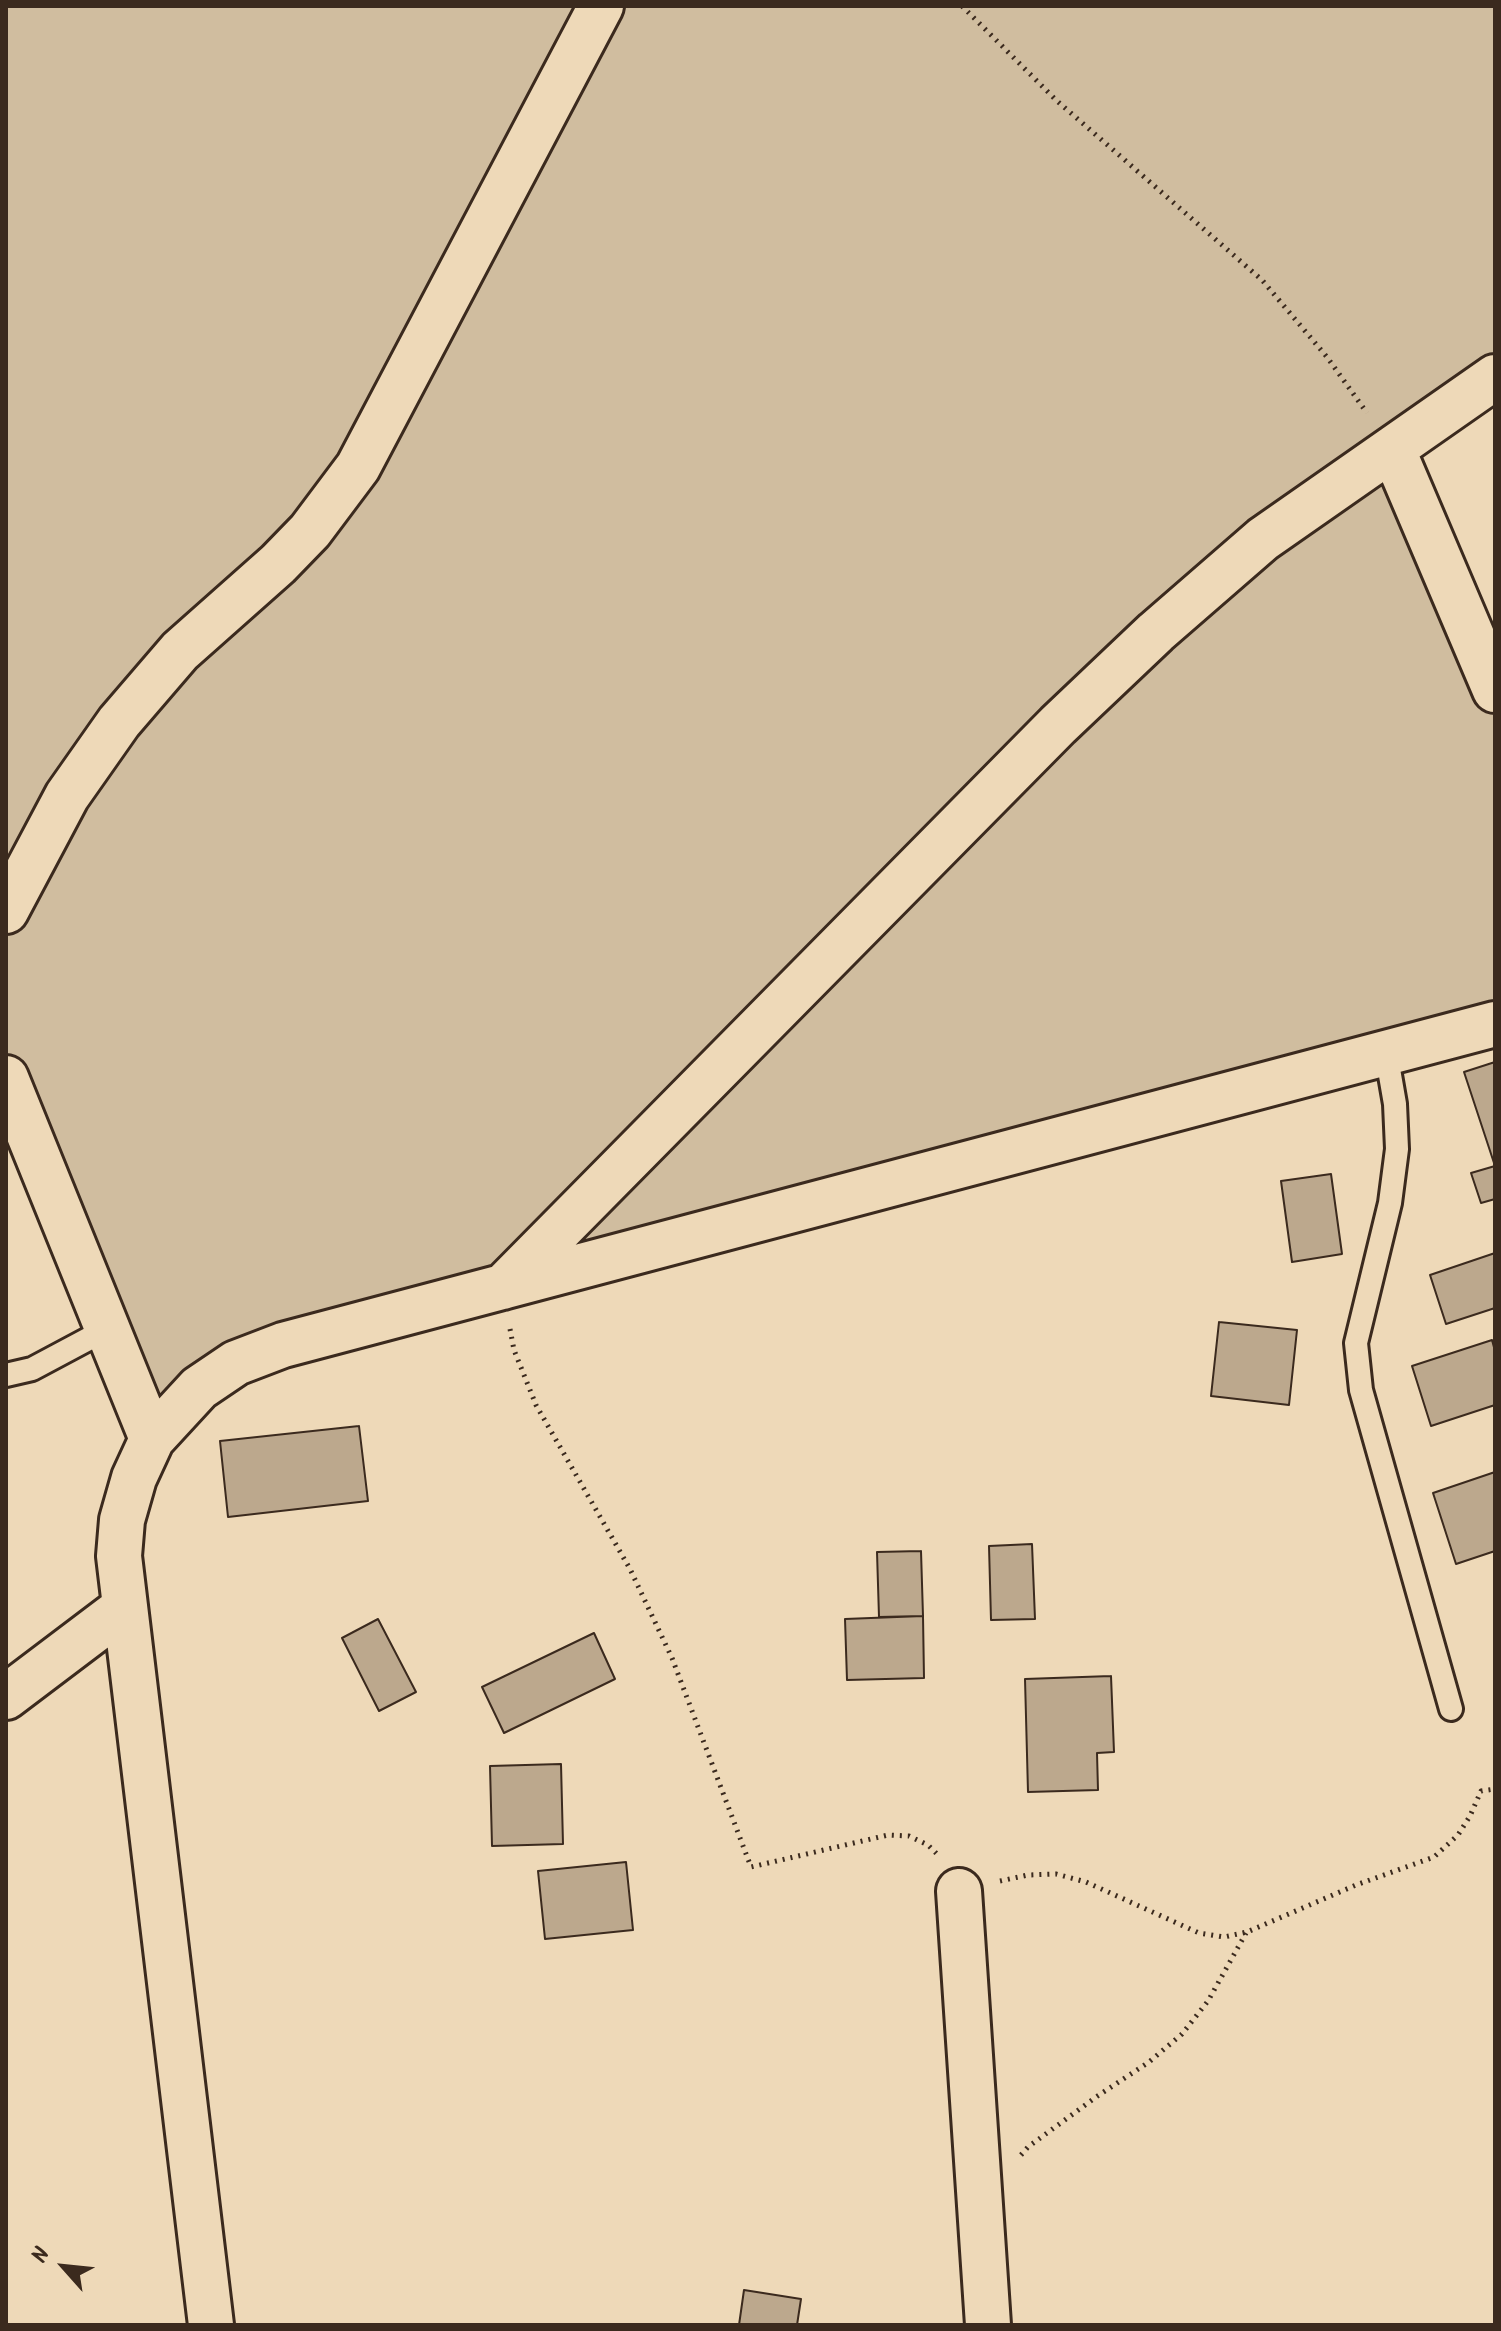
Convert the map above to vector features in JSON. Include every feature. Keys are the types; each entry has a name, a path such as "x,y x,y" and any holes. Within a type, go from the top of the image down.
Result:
{"street":[{"path":"6,911 67,796 119,722 180,651 278,564 310,531 358,467 601,6"},
{"path":"502,1288 1046,736 1156,632 1263,539 1495,377"},
{"path":"1393,450 1495,690"},
{"path":"211,2325 119,1556 122,1520 134,1478 152,1439 199,1388 236,1363 283,1345 1495,1024"},
{"path":"6,1078 152,1439"},
{"path":"6,1697 125,1607"},
{"path":"959,1891 988,2325"}],"lane":[{"path":"1386,1052 1395,1104 1397,1149 1390,1203 1356,1343 1361,1390 1451,1709"},
{"path":"6,1375 32,1369 107,1329"}],"path":[{"path":"962,6 1056,100 1262,280 1327,357 1393,450"},
{"path":"502,1288 514,1350 536,1405 630,1569 654,1619 672,1658 751,1867 888,1835 909,1836 928,1845 947,1863 959,1891 1028,1875 1056,1874 1086,1882 1199,1933 1224,1937 1247,1932 1356,1885 1434,1857 1458,1835 1481,1791 1495,1789"},
{"path":"980,2201 1028,2147 1149,2062 1182,2034 1208,2001 1247,1932"}],"shaded area":[{"path":"6,6 1495,6 1495,377 1393,450 1495,690 1495,1024 283,1345 152,1439 6,1078"}],"building":[{"path":"1495,1062 1495,1166 1464,1072"},
{"path":"1495,1166 1495,1199 1481,1203 1471,1173"},
{"path":"1331,1174 1342,1254 1292,1262 1281,1181"},
{"path":"1495,1253 1495,1308 1446,1324 1430,1275"},
{"path":"1219,1322 1297,1330 1289,1405 1211,1396"},
{"path":"1492,1340 1495,1351 1495,1405 1431,1426 1412,1366"},
{"path":"359,1426 368,1501 228,1517 220,1441"},
{"path":"1495,1472 1495,1551 1456,1564 1433,1493"},
{"path":"1032,1544 1035,1619 991,1620 989,1546"},
{"path":"921,1551 923,1616 879,1617 877,1552"},
{"path":"923,1616 924,1678 847,1680 845,1619"},
{"path":"378,1619 416,1692 379,1711 342,1638"},
{"path":"594,1633 615,1679 504,1733 482,1687"},
{"path":"1111,1676 1114,1752 1097,1753 1098,1790 1028,1792 1025,1679"},
{"path":"561,1764 563,1844 492,1846 490,1766"},
{"path":"626,1862 633,1930 545,1939 538,1871"},
{"path":"744,2290 801,2299 797,2325 739,2325"}]}
